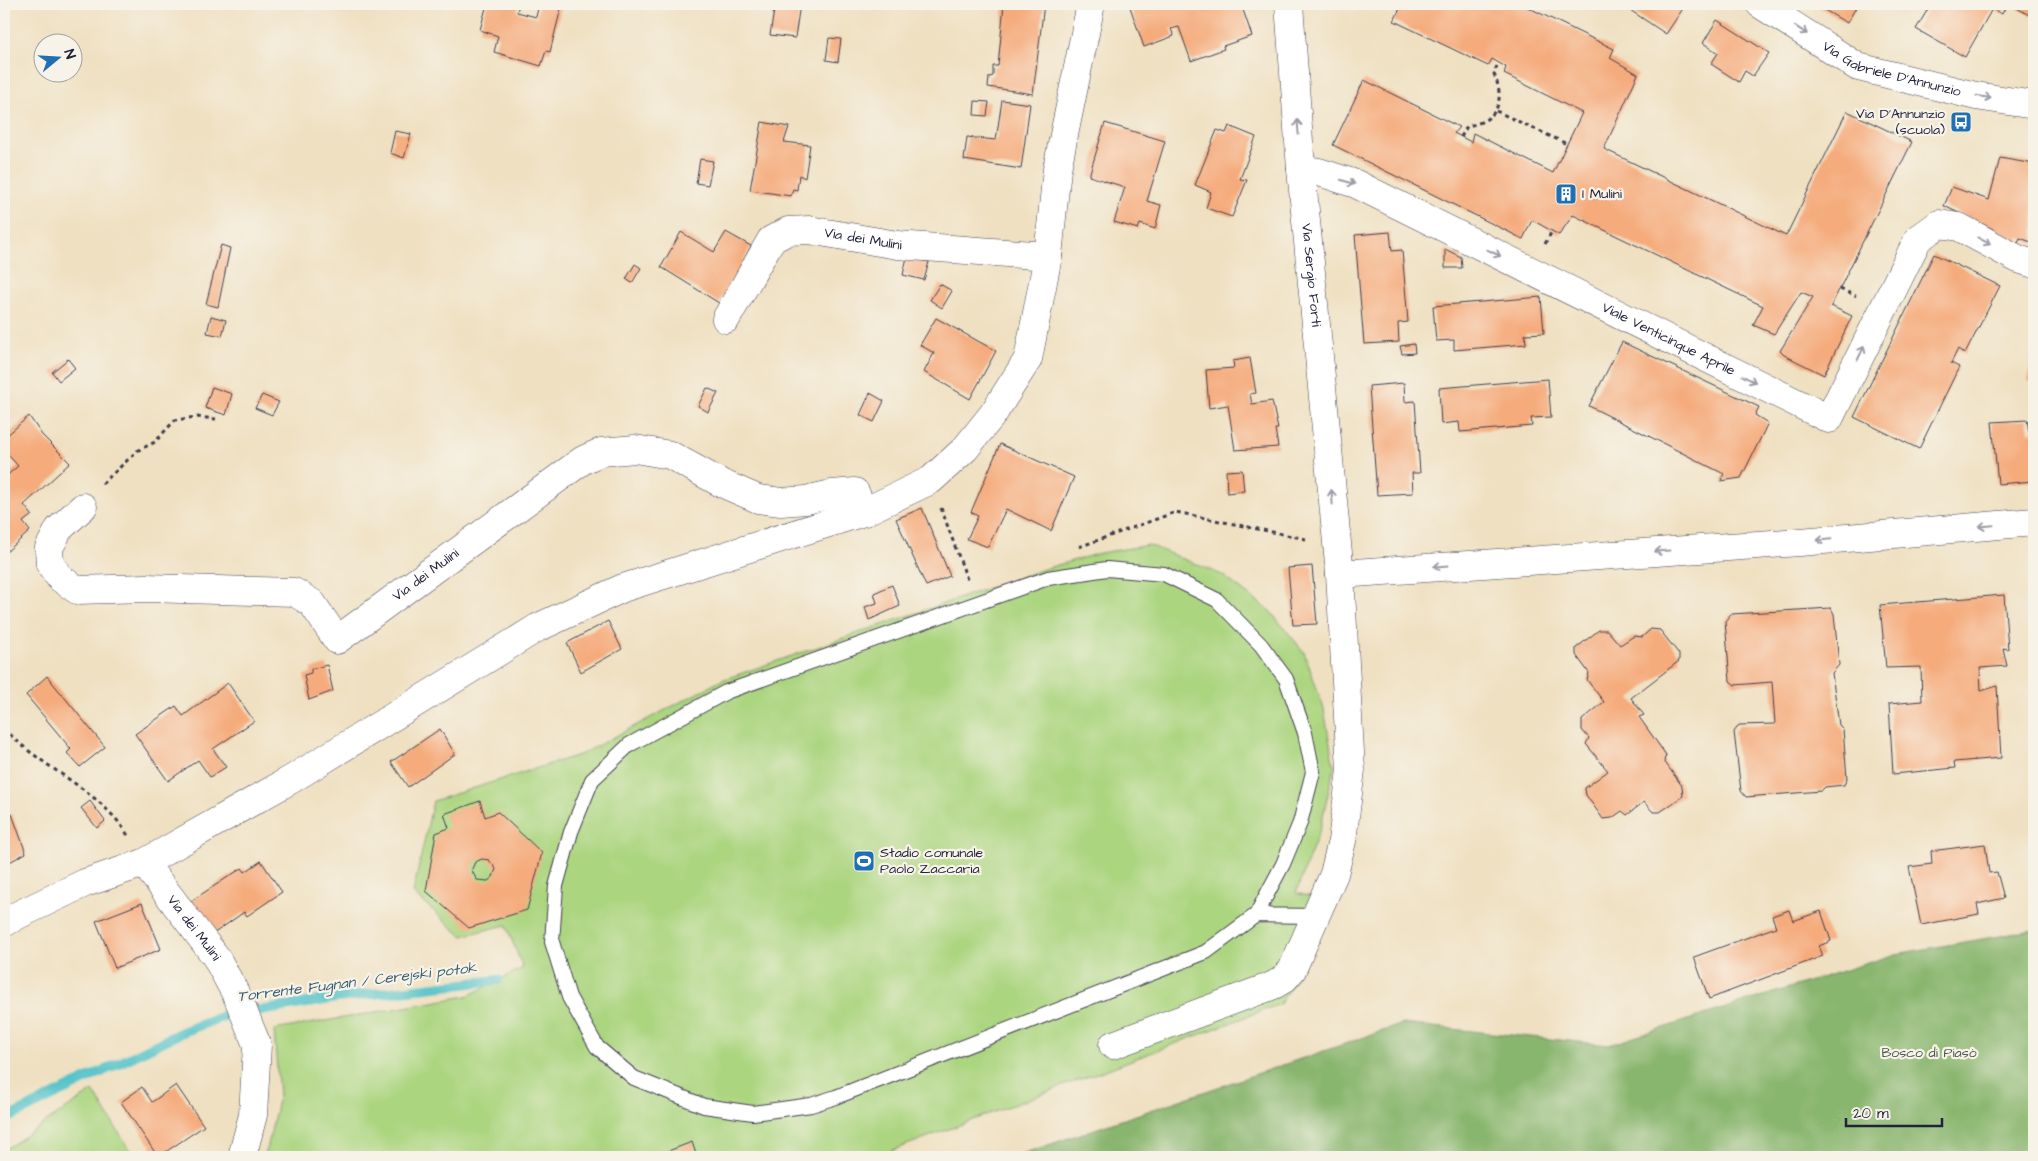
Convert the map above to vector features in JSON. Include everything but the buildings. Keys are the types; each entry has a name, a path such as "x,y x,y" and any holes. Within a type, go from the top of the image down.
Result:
{"street":[{"path":"4,924 18,915 85,883 144,863 292,779 537,628 624,588 864,512 931,480 965,448 993,414 1028,359 1048,256 1056,168 1091,4"},
{"name":"Via Sergio Forti","path":"1289,4 1301,169 1337,546"},
{"name":"Via Gabriele D'Annunzio","path":"1760,4 1858,67 1976,96 2034,105"},
{"name":"Viale Venticinque Aprile","path":"1301,169 1319,172 1356,184 1828,419 1918,239 1939,224 1959,227 2018,259 2034,264"},
{"name":"Via dei Mulini","path":"726,319 771,240 788,231 809,230 897,245 1048,256"},
{"name":"Via dei Mulini","path":"83,507 59,529 49,548 50,564 60,578 76,590 146,588 294,592 312,603 337,640 582,460 601,452 635,449 670,455 722,483 758,499 781,502 855,492 864,512"},
{"path":"1340,574 1790,542 2034,522"},
{"path":"1113,1045 1284,979 1292,970 1317,916 1334,874 1342,841 1351,770 1337,546"},
{"name":"Via dei Mulini","path":"144,863 216,958 238,998 257,1045 253,1115 242,1157"}],"lane":[{"path":"1256,915 1283,864 1300,823 1313,772 1305,732 1286,679 1261,646 1217,600 1164,574 1106,569 1048,578 726,692 629,745 592,780 571,832 556,886 552,942 569,997 597,1047 634,1078 704,1106 752,1113 811,1105 836,1097 1169,967 1206,952 1256,915 1317,916"}],"path":[{"path":"1462,137 1467,126 1488,120 1496,111 1498,84 1494,74 1498,63"},
{"path":"1496,111 1567,144"},
{"path":"1840,289 1862,299"},
{"path":"83,507 112,473 137,451 155,442 175,420 197,417 216,419"},
{"path":"931,480 970,587"},
{"path":"1073,549 1176,512 1337,546"},
{"path":"4,728 32,754 83,788 119,821 144,863"}],"green space":[{"name":"Stadio comunale Paolo Zaccaria","path":"1149,545 1222,575 1271,612 1304,652 1324,709 1334,768 1320,829 1296,893 1334,903 1311,952 1280,1004 875,1157 263,1157 268,1145 279,1096 274,1030 467,996 523,968 506,925 462,936 413,893 433,801 582,754 722,680 1044,569 1100,553"},
{"name":"Bosco di Piasò","path":"2034,930 2034,1157 1013,1157 1403,1024 1609,1045 1896,954"},
{"path":"93,1091 134,1157 4,1157 4,1150"}],"waterway":[{"name":"Torrente Fugnan / Cerejski potok","path":"4,1120 180,1033 236,1011 266,1010 336,998 498,980"}],"place":[{"name":"Via D'Annunzio (scuola)","path":"1961,122"},
{"name":"I Mulini","path":"1566,194"},
{"name":"Stadio comunale Paolo Zaccaria","path":"864,861"}]}
